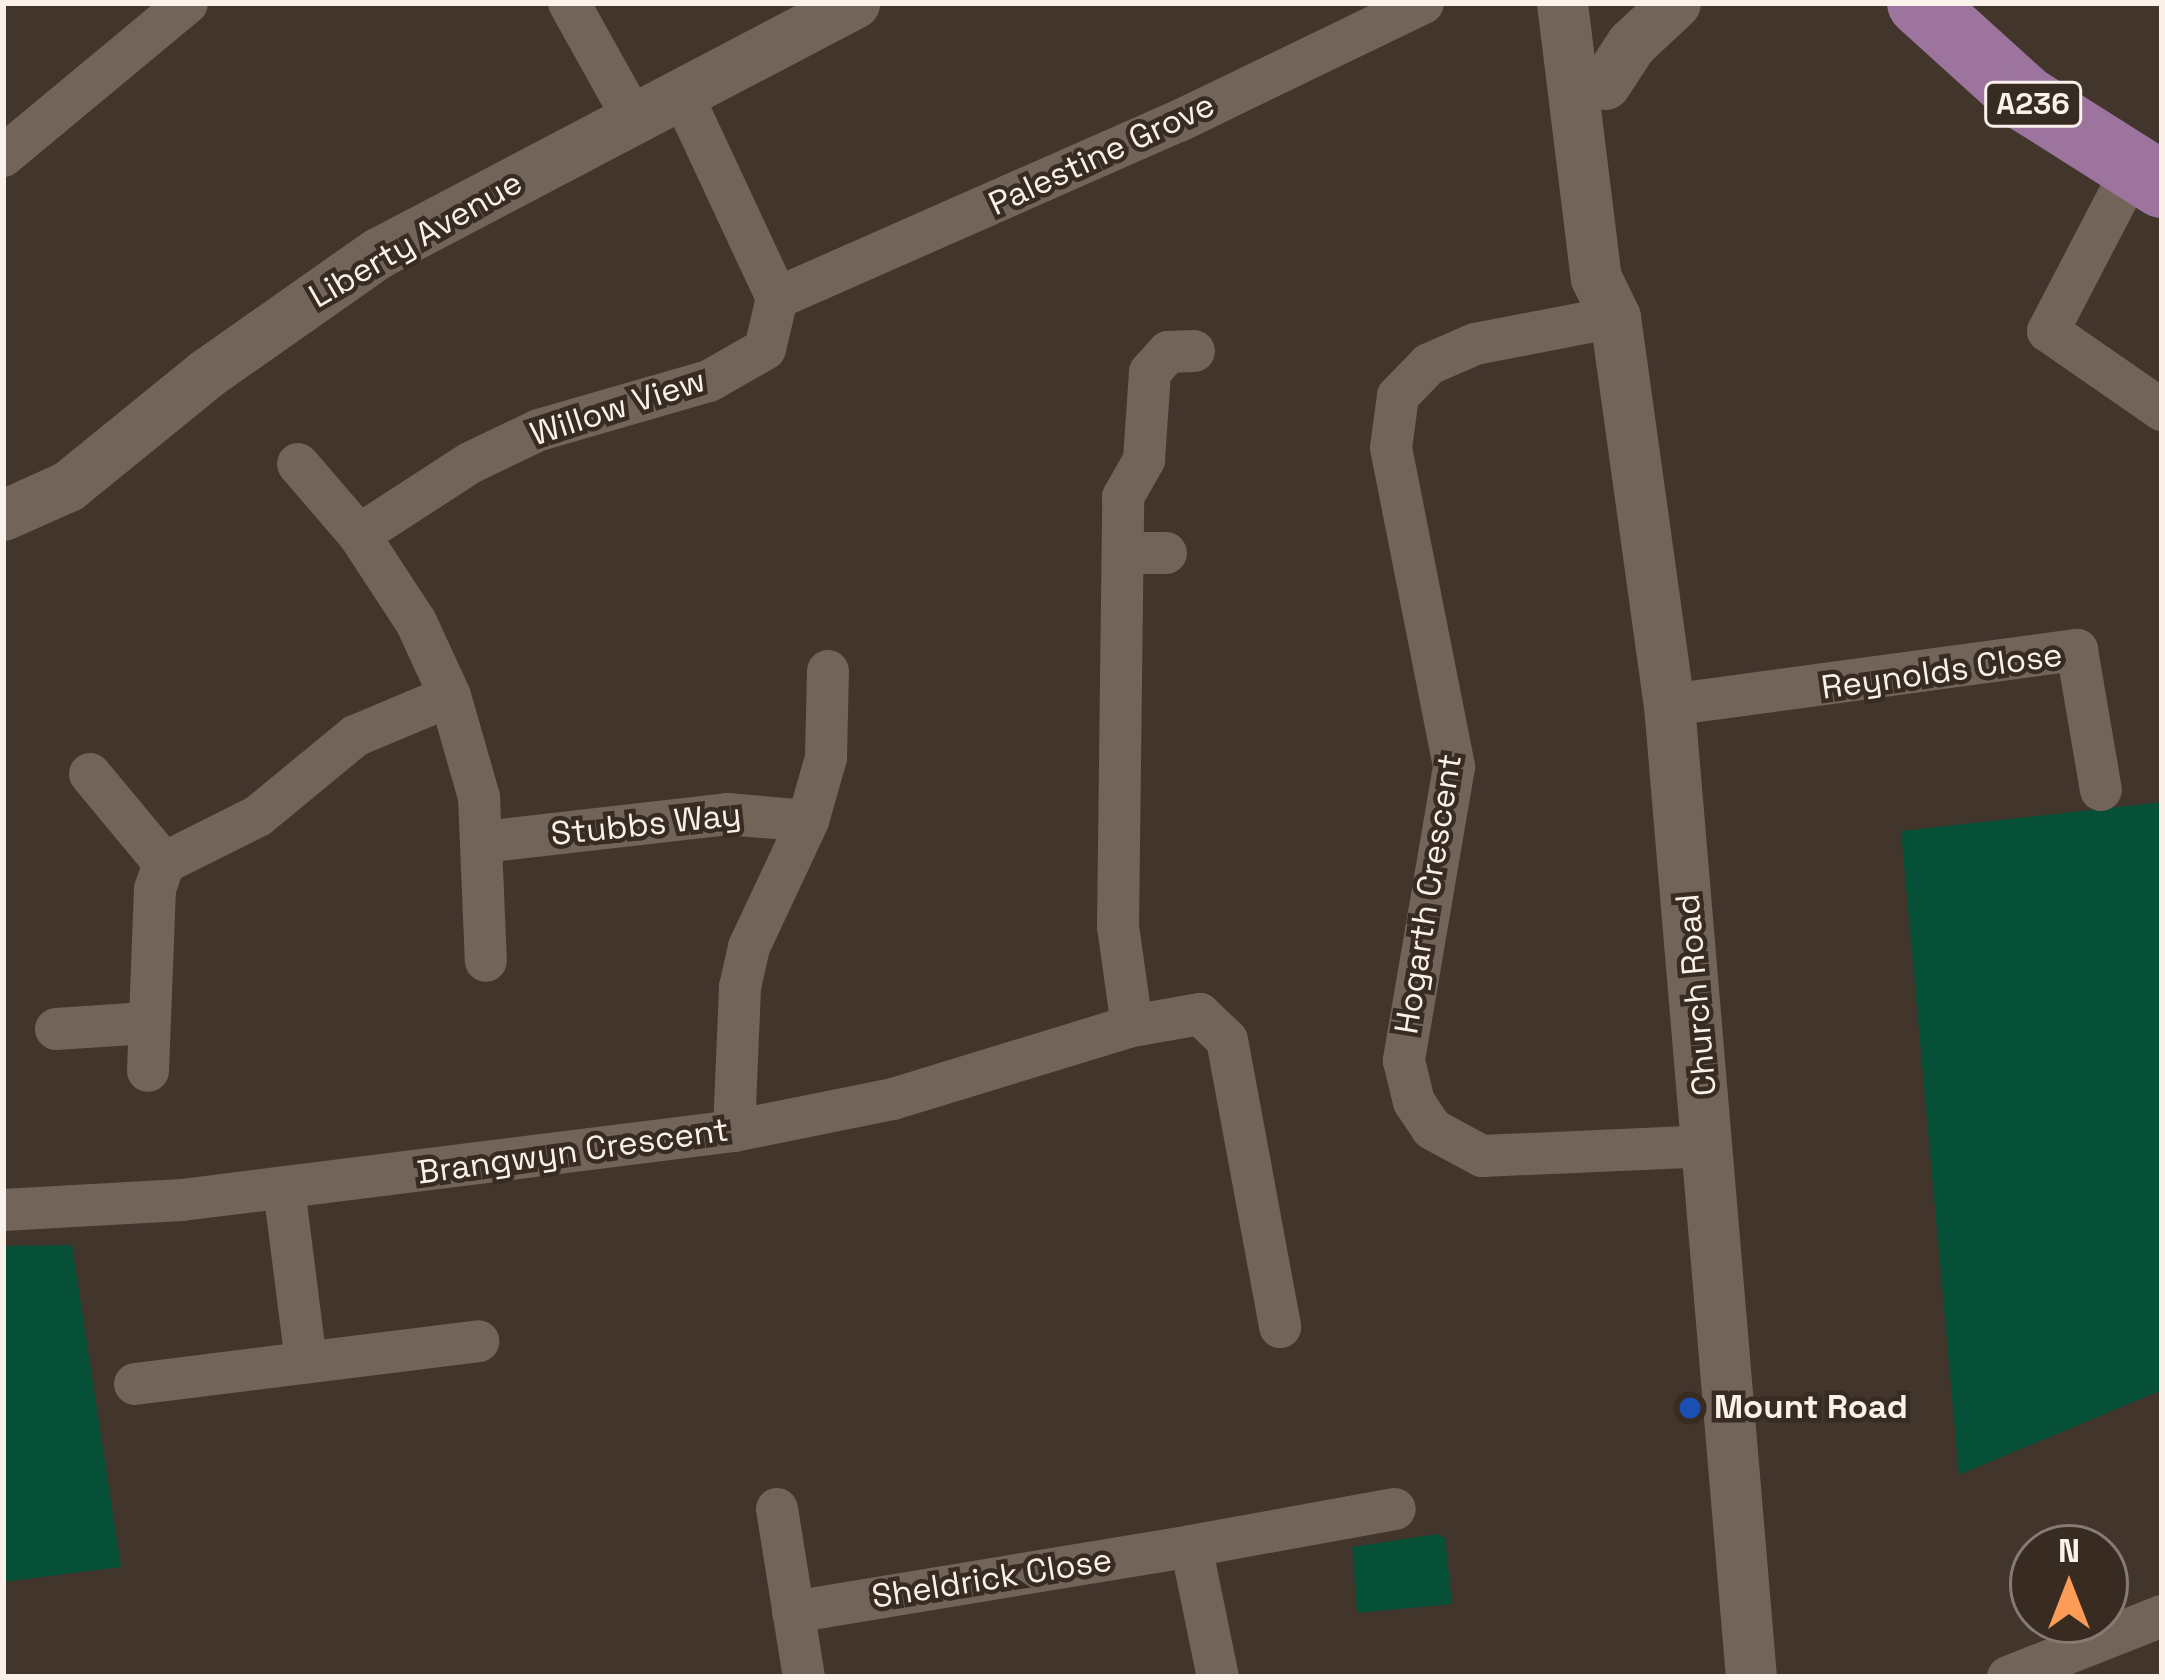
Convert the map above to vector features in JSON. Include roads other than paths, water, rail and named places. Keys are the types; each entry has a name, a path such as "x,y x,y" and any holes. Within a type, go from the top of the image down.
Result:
{"main road":[{"name":"A236","path":"1920,3 2000,79 2147,176"}],"street":[{"path":"3,156 188,3"},
{"path":"569,3 634,120"},
{"name":"Liberty Avenue","path":"3,514 68,486 207,374 378,254 854,3"},
{"name":"Palestine Grove","path":"777,298 1179,121 1423,3"},
{"name":"Church Road","path":"1562,3 1596,278 1615,317 1670,705 1711,1146 1751,1677"},
{"name":"Church Road","path":"1576,3 1589,17 1605,84 1625,277 1615,317"},
{"path":"1605,84 1631,44 1675,3"},
{"path":"683,96 777,298"},
{"path":"2147,176 2048,331 2162,410"},
{"name":"Willow View","path":"359,535 470,463 539,430 740,365 765,349 777,298"},
{"name":"Hogarth Crescent","path":"1615,317 1474,344 1429,364 1398,396 1391,448 1454,766 1404,1061 1414,1102 1432,1129 1482,1156 1711,1146"},
{"path":"1132,1026 1118,927 1123,497 1148,442 1150,372 1168,352 1194,351"},
{"path":"298,464 359,535 416,622 450,696 483,842 486,961"},
{"path":"1123,553 1166,553"},
{"name":"Reynolds Close","path":"1670,705 2077,650 2102,790"},
{"path":"734,1131 740,987 749,947 808,821 826,758 828,671"},
{"path":"164,863 258,816 355,736 450,696"},
{"path":"90,774 164,863 147,1023 148,1071"},
{"name":"Stubbs Way","path":"483,842 727,814 808,821"},
{"name":"Brangwyn Crescent","path":"3,1210 36,1214 284,1189 734,1131 893,1099 1132,1026 1200,1015 1216,1022 1227,1040 1280,1328"},
{"path":"56,1029 147,1023"},
{"path":"284,1189 306,1363"},
{"path":"135,1384 478,1341"},
{"path":"776,1509 804,1677"},
{"name":"Sheldrick Close","path":"794,1612 1395,1509"},
{"path":"1191,1546 1217,1677"},
{"path":"2008,1677 2162,1616"}],"place":[{"name":"Mount Road","path":"1690,1408"}]}
